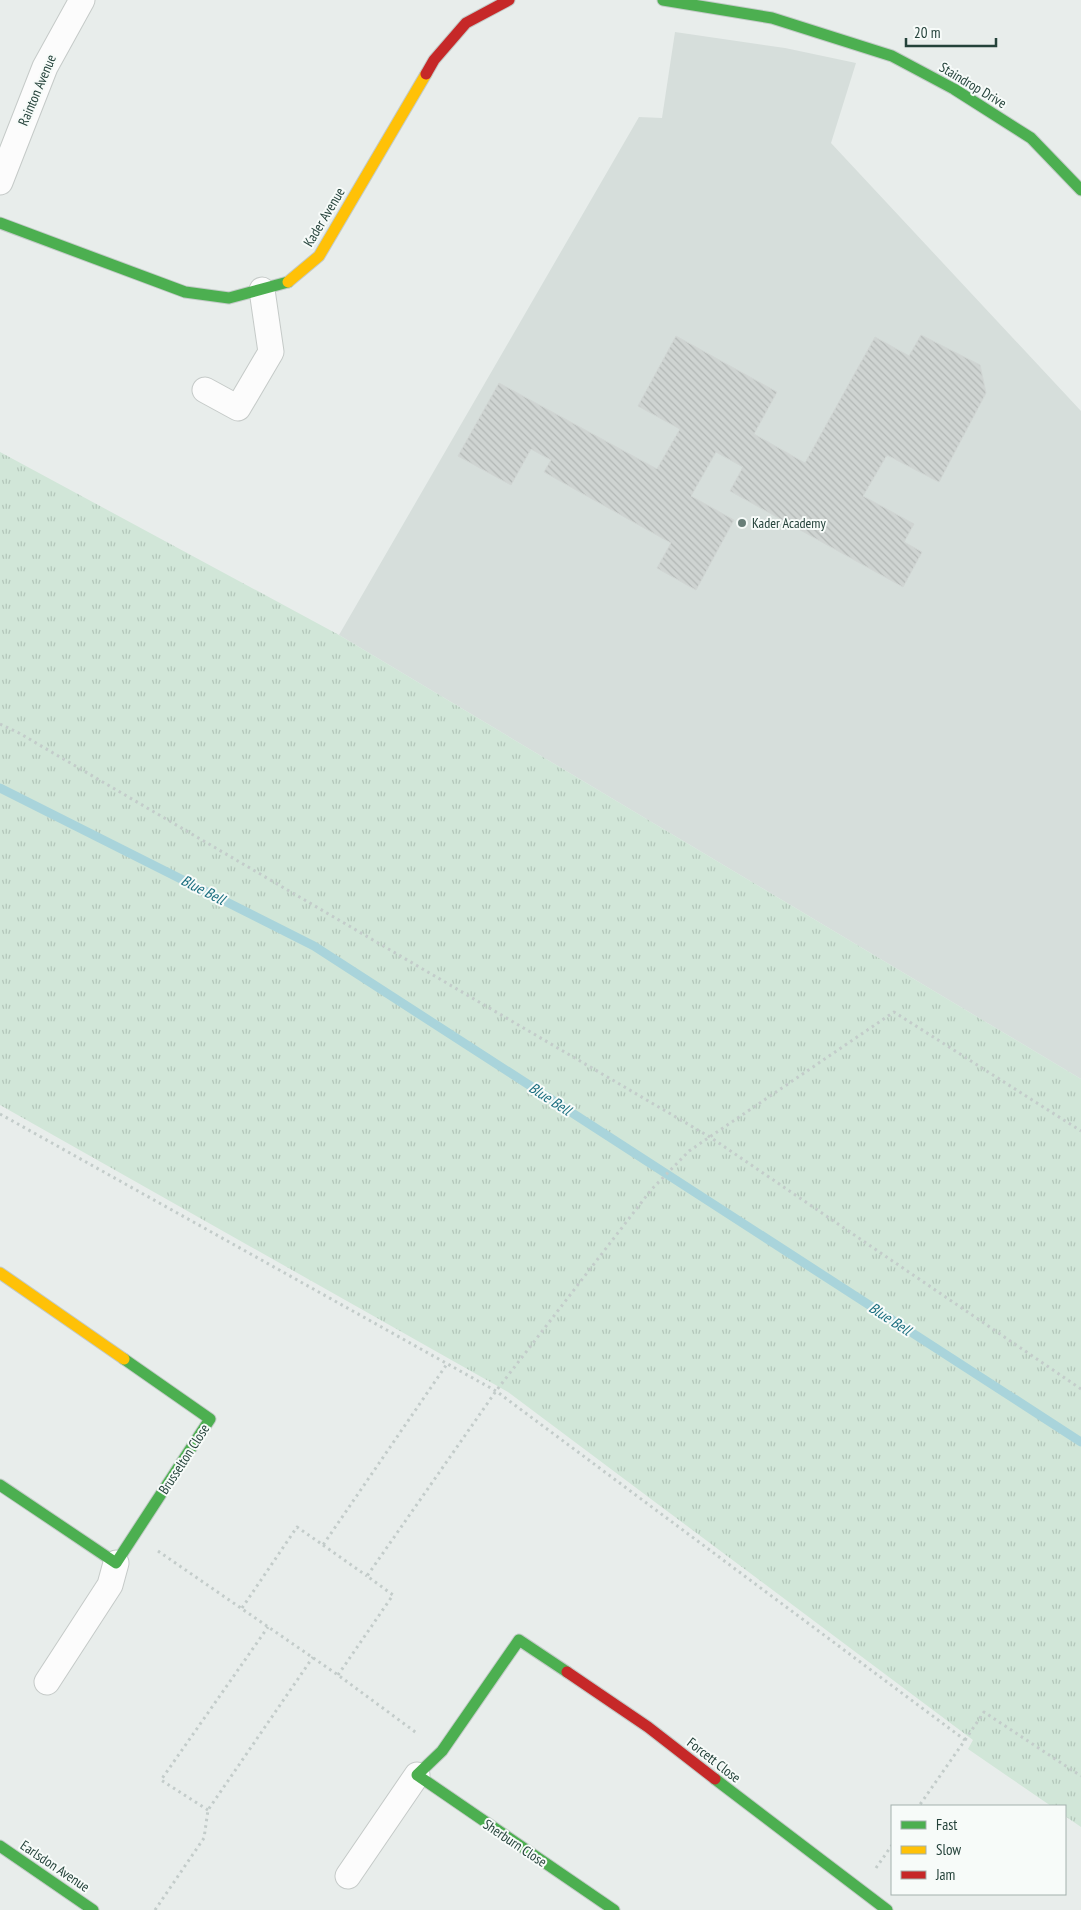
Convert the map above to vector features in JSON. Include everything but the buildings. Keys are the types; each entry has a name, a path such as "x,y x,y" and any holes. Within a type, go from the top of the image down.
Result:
{"street":[{"name":"Rainton Avenue","path":"0,182 45,67 82,0"},
{"name":"Kader Avenue","path":"0,223 185,292 229,298 286,284 320,256 434,60 466,23 509,0"},
{"path":"663,0 772,9"},
{"name":"Staindrop Drive","path":"772,9 892,56 954,89 1031,138 1081,190"},
{"path":"205,390 238,408 271,352 262,290"},
{"name":"Brusselton Close","path":"3,1280 210,1419 116,1563"},
{"path":"0,1485 116,1563 110,1585 47,1682"},
{"name":"Forcett Close","path":"442,1751 519,1640 648,1727 877,1907"},
{"path":"348,1876 417,1775 442,1751"},
{"name":"Sherburn Close","path":"417,1775 614,1910"},
{"name":"Earlsdon Avenue","path":"0,1846 93,1910"}],"path":[{"path":"0,724 19,733 710,1137 1081,1389"},
{"path":"367,1576 496,1391 651,1190 689,1151 894,1012 1081,1131"},
{"path":"0,1114 496,1391 965,1740"},
{"path":"323,1545 447,1364"},
{"path":"242,1608 297,1528 323,1545 393,1595 338,1675"},
{"path":"134,1536 338,1675 442,1751"},
{"path":"208,1810 162,1780 268,1627"},
{"path":"155,1910 204,1838 208,1810 312,1657"},
{"path":"920,1805 984,1712 1081,1776"}],"shaded area":[{"name":"Kader Academy","path":"675,32 785,48 856,63 831,143 1081,411 1081,1079 339,635 639,117 662,118"}],"green space":[{"path":"0,452 339,635 1081,1079 1081,1827 1066,1817 1066,1805 1050,1805 968,1749 973,1740 508,1392 0,1105"}],"waterway":[{"name":"Blue Bell","path":"0,788 314,946 1081,1442"}],"traffic: fast":[{"path":"663,0 772,18 892,56 954,89 1031,138 1081,190"},
{"path":"0,223 185,292 229,298 288,282"},
{"path":"0,1485 116,1563 210,1419 124,1359"},
{"path":"567,1672 519,1640 442,1751 417,1775 614,1910"},
{"path":"715,1779 887,1910"},
{"path":"0,1846 93,1910"}],"traffic: slow":[{"path":"288,282 319,256 426,74"},
{"path":"0,1273 124,1359"}],"traffic: jam":[{"path":"426,74 434,60 466,23 509,0"},
{"path":"567,1672 648,1727 715,1779"}],"place":[{"name":"Kader Academy","path":"742,523"}]}
